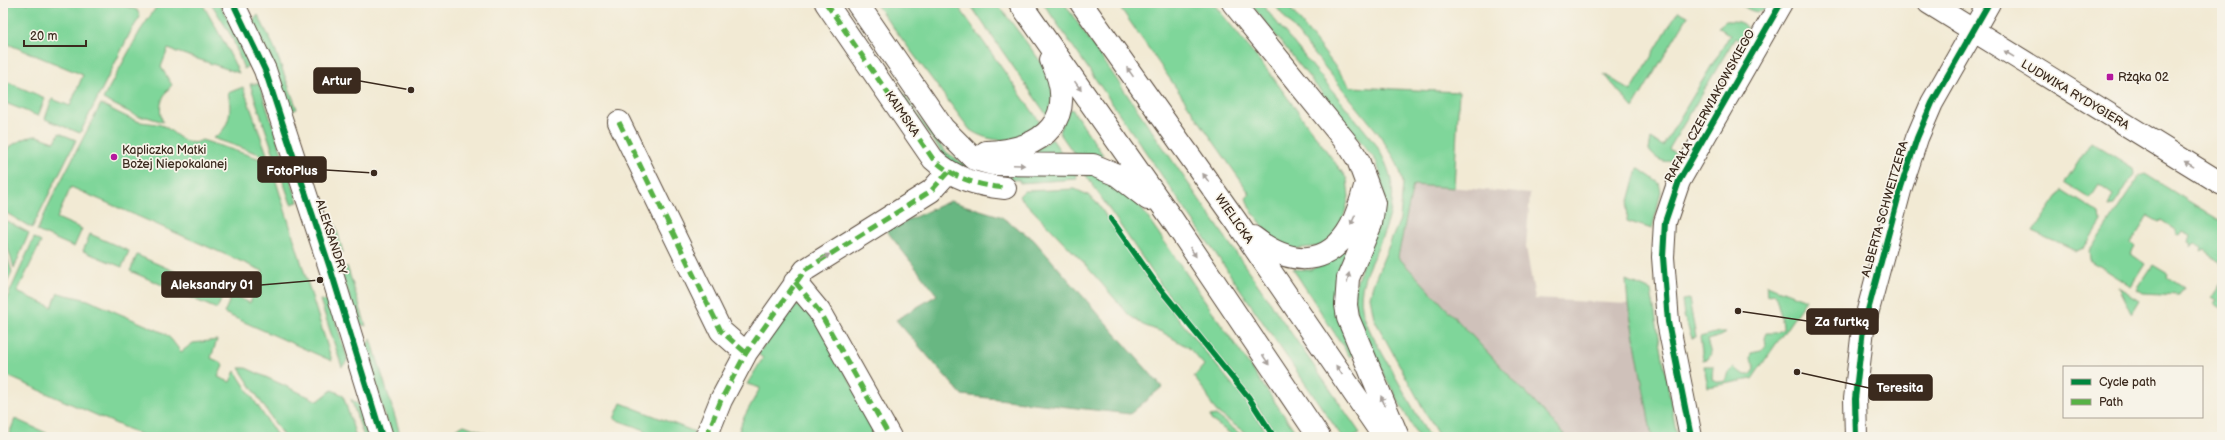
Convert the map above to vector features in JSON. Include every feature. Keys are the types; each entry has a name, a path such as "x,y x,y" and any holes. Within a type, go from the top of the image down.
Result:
{"street":[{"name":"ALEKSANDRY","path":"233,3 265,70 331,271 382,437"},
{"name":"KAIMSKA","path":"826,3 932,159 948,172 978,185 1006,188"},
{"path":"857,3 943,128 974,159 992,164 1085,164 1101,167 1130,183 1172,219"},
{"name":"WIELICKA","path":"1081,3 1236,221 1384,437"},
{"path":"1233,3 1350,147 1358,160 1374,202 1373,215 1351,269 1346,290 1346,305 1353,332 1398,437"},
{"name":"RAFAŁA CZERWIAKOWSKIEGO","path":"1691,437 1668,322 1663,257 1666,222 1679,181 1781,3"},
{"name":"LUDWIKA RYDYGIERA","path":"1929,3 1973,32 2222,184"},
{"name":"ALBERTA SCHWEITZERA","path":"1856,437 1855,399 1863,329 1901,187 1917,138 1932,103 1946,76 1989,3"},
{"path":"958,144 977,152 1014,150 1026,147 1042,137 1056,120 1061,99 1058,78 1025,11"},
{"path":"1025,11 1172,219 1319,437"},
{"path":"619,122 721,331 746,353"},
{"path":"706,437 719,405 746,353 805,270 931,191 948,172"},
{"path":"1236,221 1246,232 1275,252 1296,259 1307,259 1326,253 1336,246 1344,237 1356,213 1366,183"},
{"path":"795,282 819,311 890,437"}],"shaded area":[{"path":"1413,184 1530,194 1526,247 1535,299 1628,304 1652,437 1567,437 1398,257"}],"green space":[{"path":"3,3 117,3 137,10 140,17 131,31 80,133 45,119 52,99 70,106 83,75 3,42"},
{"path":"159,3 202,3 239,73 168,49 161,67 172,85 163,97 160,112 163,122 147,117 139,117 103,99 140,31"},
{"path":"211,3 219,3 238,37 250,64 244,69 232,37"},
{"path":"834,3 840,3 938,143 946,152 970,168 1075,171 1077,179 1020,183 1019,180 985,178 948,161"},
{"path":"875,3 956,3 1042,125 1027,136 1012,140 990,139 970,130"},
{"path":"969,3 997,3 1047,70 1054,89 1048,117"},
{"path":"1043,3 1064,3 1360,433 1352,437 1342,437"},
{"path":"1117,3 1213,3 1271,75 1347,179 1349,197 1341,227 1322,246 1293,249 1272,238 1249,207 1246,198 1250,194"},
{"path":"1250,3 1261,3 1375,143 1384,160 1390,175 1392,189 1390,215 1367,271 1363,283 1361,301 1366,321 1372,334 1429,437 1418,437 1359,329 1353,293 1384,199 1380,173 1376,161"},
{"path":"1273,3 1286,3 1351,87 1459,92 1454,188 1413,185 1398,257 1567,437 1439,437 1374,318 1370,297 1373,284 1400,219 1403,183 1400,171 1395,159 1379,134"},
{"path":"1737,3 1773,3 1764,10 1755,12"},
{"path":"1678,11 1688,16 1633,108 1604,74 1631,91"},
{"path":"258,15 274,47 297,109 289,112 253,21"},
{"path":"1726,21 1738,22 1746,26 1749,34 1747,45 1735,38 1669,149 1680,156 1672,161 1663,161 1655,157 1649,150 1651,139 1663,146 1730,35 1718,27"},
{"path":"5,81 45,98 38,116 3,102 3,87"},
{"path":"250,84 259,84 298,202 291,204"},
{"path":"243,87 268,157 213,138 223,130 228,118 230,106 228,93"},
{"path":"101,104 137,121 164,126 187,142 197,142 202,140 270,162 332,361 224,313 232,295 250,303 263,271 71,187 57,218 82,229 74,247 37,231 52,198"},
{"path":"1072,109 1103,155 1101,158 1075,155 1059,132 1069,110"},
{"path":"59,133 76,140 32,228 3,211 3,153 18,142 33,136 55,142"},
{"path":"1052,139 1063,155 1033,156 1032,153"},
{"path":"2091,142 2133,168 2134,174 2114,205 2108,206 2113,195 2099,185 2090,199 2065,183"},
{"path":"1638,168 1659,183 1661,192 1652,229 1627,221 1628,205"},
{"path":"1083,171 1094,173 1137,202 1299,437 1278,437 1249,395 1161,285"},
{"path":"2145,174 2219,220 2222,218 2222,265 2205,250 2201,252 2202,247 2195,243 2191,247 2192,244 2189,242 2191,235 2183,231 2180,235 2177,234 2176,230 2161,220 2159,222 2148,216 2131,243 2135,247 2131,254 2145,264 2131,286 2090,260 2089,252 2139,177"},
{"path":"1075,189 1088,195 1098,204 1156,291 1244,399 1270,437 1251,437 1218,413 1194,377 1204,365 1189,348 1162,332 1143,325 1129,315 1082,261 1019,196 1024,191"},
{"path":"2062,190 2100,214 2101,221 2084,248 2076,251 2033,232"},
{"path":"950,201 1000,216 1033,239 1162,387 1130,414 962,395 896,320 937,295 886,230"},
{"path":"3,219 29,233 14,268 3,232"},
{"path":"335,224 343,252 335,250 328,231"},
{"path":"90,234 129,251 122,267 83,251"},
{"path":"34,238 41,242 17,292 52,307 58,293 88,300 164,333 171,339 181,352 193,343 217,340 211,358 222,363 223,366 218,377 230,382 235,371 278,437 146,437 3,374 3,307"},
{"path":"3,244 12,272 3,291"},
{"path":"1344,250 1349,252 1355,354 1350,357 1293,269 1311,270"},
{"path":"137,255 176,272 169,288 130,271"},
{"path":"2153,265 2168,274 2167,277 2184,288 2179,295 2143,293 2137,289"},
{"path":"347,266 366,326 358,324 341,272"},
{"path":"184,275 224,293 217,309 177,292"},
{"path":"1626,280 1651,291 1677,437 1652,437 1628,304"},
{"path":"2222,282 2222,309 2214,304 2217,300 2212,297"},
{"path":"1767,285 1806,300 1752,379 1708,387 1704,366 1713,366 1712,379 1718,382 1726,381 1729,372 1733,368 1745,375 1751,374 1755,367 1750,359 1751,353 1761,351 1766,345 1765,338 1767,333 1776,333 1783,329 1775,294 1768,295"},
{"path":"2118,287 2139,300 2131,313"},
{"path":"1689,299 1696,337 1692,338 1684,316 1682,300"},
{"path":"320,300 329,301 347,357 347,361 342,367"},
{"path":"792,306 803,306 811,311 881,437 737,437 743,419 760,388 747,384 763,358 758,354"},
{"path":"1719,332 1726,332 1721,336 1707,340 1711,354 1708,359 1703,360 1700,337"},
{"path":"371,339 400,437 390,437 366,346"},
{"path":"239,368 246,368 318,401 332,390 343,395 356,437 284,437"},
{"path":"351,399 360,406 373,437 364,437"},
{"path":"621,403 695,432 694,437 643,437 645,430 614,419"},
{"path":"1216,415 1244,437 1235,437 1211,420 1210,416"},
{"path":"15,419 51,435 50,437 16,437 9,434"},
{"path":"464,425 496,437 442,437"}],"marked path":[{"path":"826,3 933,159 949,172 966,180 1005,188"},
{"path":"619,122 721,331 746,353"},
{"path":"706,437 721,400 746,353 805,270 931,191 948,172"},
{"path":"795,282 819,311 890,437"}],"cycle path":[{"path":"233,3 265,70 331,271 382,437"},
{"path":"1691,437 1668,322 1663,257 1665,222 1679,181 1781,3"},
{"path":"1856,437 1855,399 1863,329 1901,187 1917,138 1932,103 1989,3"},
{"path":"1111,219 1157,285 1249,398 1274,437"}],"place":[{"name":"Rżąka 02","path":"2110,77"},
{"name":"Artur","path":"411,90"},
{"name":"Kapliczka Matki Bożej Niepokalanej","path":"114,157"},
{"name":"FotoPlus","path":"374,173"},
{"name":"Aleksandry 01","path":"320,280"},
{"name":"Za furtką","path":"1738,311"},
{"name":"Teresita","path":"1797,372"}]}
